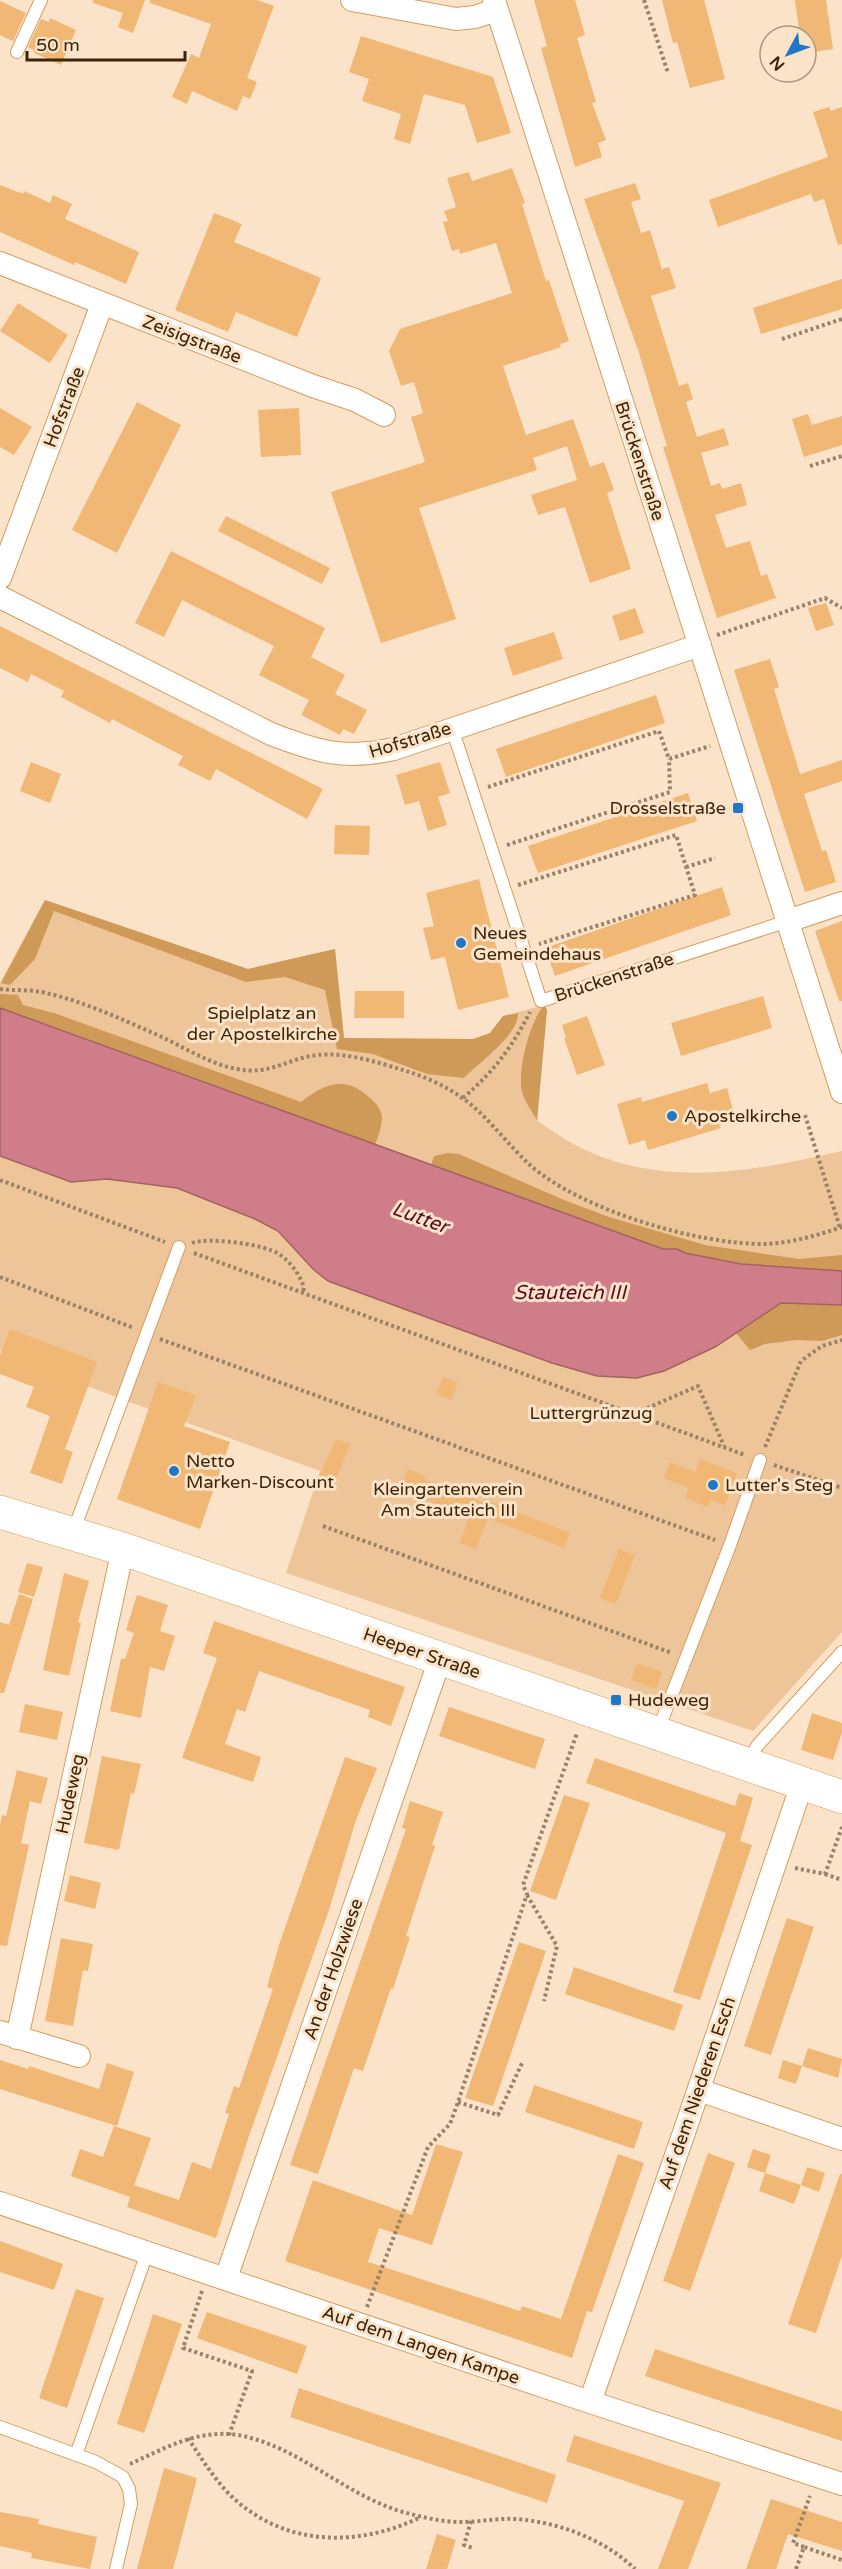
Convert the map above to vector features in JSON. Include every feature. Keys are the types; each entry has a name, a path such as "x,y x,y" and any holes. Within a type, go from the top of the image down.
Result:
{"main road":[{"name":"Heeper Straße","path":"0,1512 123,1549 842,1797"}],"street":[{"path":"352,0 456,19 475,17 495,5"},
{"name":"Brückenstraße","path":"495,5 842,1092"},
{"name":"Zeisigstraße","path":"0,263 313,386 355,400 384,415"},
{"name":"Hofstraße","path":"0,578 102,304"},
{"name":"Hofstraße","path":"0,597 271,734 312,750 362,755 394,748 700,645"},
{"path":"788,921 842,903"},
{"name":"Hudeweg","path":"79,2056 8,2035 123,1549"},
{"name":"An der Holzwiese","path":"217,2276 440,1659"},
{"name":"Auf dem Niederen Esch","path":"590,2402 699,2090 802,1784"},
{"path":"699,2090 842,2139"},
{"name":"Auf dem Langen Kampe","path":"0,2203 590,2402 842,2484"}],"lane":[{"path":"17,52 41,0"},
{"name":"Brückenstraße","path":"452,728 541,1000 788,921"},
{"path":"73,1533 180,1247"},
{"path":"657,1734 760,1461"},
{"path":"747,1766 757,1746 842,1652"},
{"path":"76,2455 147,2253"},
{"path":"0,2427 76,2455 123,2476 129,2488 131,2504 116,2569"}],"path":[{"path":"644,0 668,73"},
{"path":"782,339 842,319"},
{"path":"810,466 842,456"},
{"path":"700,645 723,632 825,598 842,609"},
{"path":"473,792 659,731 669,759 670,792 492,850"},
{"path":"669,759 730,739"},
{"path":"505,889 676,835 695,894 524,949"},
{"path":"686,867 715,858"},
{"path":"0,989 48,993 89,1007 154,1033 223,1066 254,1071 278,1068 317,1055 343,1056 404,1070 442,1086 463,1098 531,1166 565,1191 622,1215 721,1241 767,1244 816,1236 841,1228 805,1115"},
{"path":"463,1098 489,1075 507,1054 534,1003"},
{"path":"0,1180 636,1413 760,1461 842,1488"},
{"path":"180,1247 202,1239 256,1246 278,1253 291,1264 300,1277 304,1287 303,1292"},
{"path":"0,1277 147,1334 730,1545"},
{"path":"760,1461 801,1361 822,1347 842,1340"},
{"path":"636,1413 698,1386 724,1446"},
{"path":"323,1526 686,1658"},
{"path":"544,2001 557,1946 523,1885 585,1709"},
{"path":"825,1874 842,1827"},
{"path":"775,1864 825,1874 842,1880"},
{"path":"361,2324 428,2147 450,2124 527,1894"},
{"path":"458,2102 498,2115 523,2061"},
{"path":"217,2276 183,2348 252,2371 229,2435"},
{"path":"116,2471 188,2438 207,2434 238,2435 279,2448 365,2497 401,2511 437,2520 514,2519 557,2527 604,2544 615,2550 635,2569"},
{"path":"188,2438 217,2481 231,2495 245,2507 272,2523 298,2533 324,2538 370,2535 395,2529 422,2516"},
{"path":"817,2476 793,2544 842,2560"},
{"path":"471,2521 464,2545 473,2548"},
{"path":"796,2569 804,2547"}],"green space":[{"name":"Luttergrünzug","path":"45,900 248,969 335,949 344,1038 474,1039 490,1033 503,1016 544,1005 547,1010 537,1121 579,1147 616,1162 648,1169 712,1172 777,1165 842,1151 842,1632 753,1731 286,1573 320,1471 2,1354 0,1348 0,983"}],"shaded area":[{"path":"45,900 248,969 335,949 344,1038 473,1039 490,1033 503,1016 518,1013 517,1021 497,1048 464,1078 427,1074 373,1054 337,1049 325,990 285,977 246,982 54,911 35,959 10,985 1,983"},
{"path":"0,994 18,995 23,1005 54,1013 301,1102 327,1086 344,1084 352,1086 372,1100 381,1111 379,1135 375,1145 0,1008"},
{"path":"544,1005 547,1010 537,1121 523,1095 521,1071 534,1022"},
{"path":"448,1153 459,1154 609,1217 705,1245 799,1259 842,1255 842,1271 741,1264 685,1253 677,1249 663,1249 431,1165 434,1156"},
{"path":"781,1303 842,1305 842,1335 822,1341 796,1340 765,1344 750,1350 736,1333"}],"water":[{"name":"Stauteich III","path":"0,1008 663,1249 677,1249 685,1253 741,1264 842,1271 842,1305 781,1303 715,1347 664,1371 637,1378 597,1376 552,1363 328,1281 313,1269 278,1231 255,1219 177,1188 107,1179 71,1182 0,1156"}],"building":[{"path":"93,0 145,0 133,33 118,27 123,13 93,3"},
{"path":"150,0 257,0 274,6 247,78 257,82 250,99 243,96 237,111 192,91 187,104 172,97 191,54 199,58 211,24 150,3"},
{"path":"534,0 575,0 585,35 577,38 596,102 592,103 606,140 598,143 602,157 575,167 541,48 547,46"},
{"path":"662,0 704,0 725,79 690,88 677,42 673,43"},
{"path":"795,0 826,0 833,49 818,51 818,24 798,24"},
{"path":"0,1 26,13 13,41 0,35"},
{"path":"50,18 76,30 61,65 34,53 35,51 28,47 41,19 49,22"},
{"path":"361,36 493,77 511,133 477,143 465,105 424,94 410,144 394,139 401,114 362,101 369,79 349,72"},
{"path":"829,107 831,111 842,107 842,244 838,245 824,199 814,202 811,194 718,227 709,200 828,157 813,112"},
{"path":"512,168 525,203 522,204 546,281 549,280 569,341 560,344 561,347 503,366 526,435 573,419 590,467 604,462 614,490 607,493 631,569 590,583 565,507 538,515 531,495 577,480 567,446 533,458 537,470 419,508 456,619 381,643 331,492 425,462 411,417 423,413 414,382 401,386 389,351 400,329 512,293 496,243 460,254 459,249 452,251 443,222 448,221 444,211 456,207 447,178 469,172 472,181"},
{"path":"635,183 641,199 631,202 641,233 650,230 662,269 669,267 676,288 651,296 679,386 688,383 693,399 686,402 697,437 724,428 729,445 701,453 711,486 720,483 722,489 741,483 747,505 715,515 726,548 750,541 761,576 767,574 776,598 717,618 663,447 667,446 638,350 584,199"},
{"path":"0,185 23,194 24,191 50,203 53,195 72,204 65,219 139,252 126,284 75,262 74,265 0,232"},
{"path":"214,213 242,224 234,242 321,278 297,337 236,312 228,332 175,310"},
{"path":"842,279 842,309 761,334 753,308"},
{"path":"18,303 68,335 50,363 0,331"},
{"path":"137,402 181,425 117,553 72,530"},
{"path":"0,408 32,427 14,455 0,447"},
{"path":"299,408 301,455 261,457 258,410"},
{"path":"808,414 812,425 842,416 842,445 804,457 792,419"},
{"path":"226,516 330,568 322,584 218,531"},
{"path":"171,551 325,628 311,657 345,675 335,694 367,710 354,734 343,729 340,735 301,715 309,700 259,675 274,646 182,600 164,637 135,623"},
{"path":"826,603 834,625 816,631 808,608"},
{"path":"635,608 644,633 620,641 612,616"},
{"path":"0,626 323,789 307,819 216,769 210,781 178,765 183,756 112,719 110,723 61,697 64,691 31,674 28,682 0,668"},
{"path":"554,632 563,659 513,676 504,648"},
{"path":"770,659 779,687 774,689 800,774 842,760 842,781 804,794 822,851 826,850 836,882 805,892 734,670"},
{"path":"656,695 665,723 506,777 496,749"},
{"path":"31,762 61,774 50,803 20,791"},
{"path":"440,762 450,793 438,797 447,825 428,831 419,801 405,805 396,775"},
{"path":"688,793 697,821 538,873 528,846"},
{"path":"335,825 370,826 369,855 334,854"},
{"name":"Neues Gemeindehaus","path":"479,879 509,997 458,1010 445,957 431,960 423,928 434,926 426,893"},
{"path":"722,887 731,915 555,976 545,948"},
{"path":"842,921 842,1001 839,1001 815,931"},
{"path":"355,991 404,991 404,1018 354,1018"},
{"path":"763,996 772,1028 681,1056 671,1023"},
{"path":"587,1016 605,1065 577,1075 564,1038 566,1038 562,1025"},
{"name":"Apostelkirche","path":"707,1083 710,1093 727,1088 734,1113 728,1115 731,1122 719,1126 721,1128 648,1150 645,1140 629,1145 617,1104 641,1097 642,1102"},
{"path":"10,1329 97,1362 65,1449 73,1452 62,1484 30,1473 50,1416 26,1407 34,1387 0,1374 0,1355"},
{"path":"443,1377 458,1383 451,1400 436,1394"},
{"name":"Netto Marken-Discount","path":"158,1382 196,1395 184,1426 230,1442 200,1529 117,1499"},
{"path":"336,1439 350,1444 334,1485 318,1479"},
{"path":"700,1459 737,1473 725,1505 710,1500 708,1507 685,1498 689,1488 664,1478 670,1462 695,1472"},
{"path":"408,1469 425,1476 424,1480 483,1502 484,1499 570,1533 564,1548 488,1518 476,1549 460,1543 469,1517 400,1489"},
{"path":"619,1549 635,1555 616,1604 600,1598"},
{"path":"27,1563 43,1567 34,1597 18,1592"},
{"path":"64,1573 89,1581 78,1622 81,1623 69,1676 43,1670"},
{"path":"19,1594 33,1599 4,1693 0,1693 0,1622 9,1625"},
{"path":"137,1595 168,1605 160,1631 175,1636 164,1671 150,1667 141,1718 110,1711 121,1659 125,1659 134,1633 126,1630"},
{"path":"214,1621 405,1687 391,1726 368,1717 370,1710 259,1671 245,1712 237,1709 225,1744 261,1757 253,1782 182,1758 217,1658 203,1653"},
{"path":"637,1663 662,1672 656,1689 631,1680"},
{"path":"25,1704 63,1712 57,1740 19,1732"},
{"path":"449,1707 545,1739 535,1769 439,1736"},
{"path":"812,1713 842,1723 842,1732 833,1760 801,1750"},
{"path":"102,1756 141,1764 134,1794 131,1793 119,1850 84,1843"},
{"path":"345,1757 377,1768 356,1820 329,1910 249,2136 216,2238 127,2207 134,2185 179,2200 192,2162 211,2169 229,2114 225,2113 234,2086 239,2088 273,1989 267,1987 280,1942"},
{"path":"595,1758 735,1806 739,1793 753,1798 740,1841 752,1845 700,2000 673,1992 726,1833 586,1783"},
{"path":"17,1770 48,1778 41,1804 30,1801 21,1843 29,1845 7,1946 0,1945 0,1826 2,1815 6,1816"},
{"path":"564,1795 590,1803 556,1900 530,1891"},
{"path":"410,1801 443,1812 432,1845 435,1846 406,1936 410,1937 393,1989 391,1988 363,2071 354,2068 318,2174 290,2165 406,1829 402,1828"},
{"path":"70,1875 101,1883 95,1909 64,1901"},
{"path":"787,1918 814,1927 771,2055 744,2046"},
{"path":"61,1938 93,1944 88,1971 83,1970 73,2026 45,2021"},
{"path":"519,1942 546,1951 493,2106 465,2098"},
{"path":"574,1967 683,2005 674,2031 565,1994"},
{"path":"808,2048 842,2059 838,2078 802,2066"},
{"path":"0,2060 28,2069 29,2066 99,2089 107,2063 134,2072 117,2126 0,2089"},
{"path":"783,2060 802,2066 796,2084 778,2078"},
{"path":"534,2085 643,2122 634,2149 525,2112"},
{"path":"114,2126 151,2138 130,2197 71,2176 80,2149 103,2157"},
{"path":"436,2144 463,2152 432,2245 379,2228 368,2262 520,2311 522,2306 561,2319 618,2154 644,2163 592,2312 587,2311 572,2358 285,2261 313,2180 412,2215"},
{"path":"753,2149 771,2155 765,2173 747,2167"},
{"path":"708,2153 735,2163 690,2291 663,2281"},
{"path":"807,2167 825,2173 819,2192 801,2185"},
{"path":"765,2173 801,2185 794,2204 759,2191"},
{"path":"840,2174 842,2174 842,2255 816,2333 788,2324"},
{"path":"0,2241 63,2264 54,2290 0,2272"},
{"path":"76,2289 104,2298 67,2408 39,2398"},
{"path":"207,2312 307,2346 297,2374 197,2338"},
{"path":"153,2314 182,2324 144,2433 117,2424"},
{"path":"655,2349 842,2411 842,2441 645,2376"},
{"path":"299,2388 556,2475 547,2503 290,2417"},
{"path":"574,2435 721,2483 688,2569 658,2569 684,2501 566,2461"},
{"path":"164,2468 197,2478 178,2551 173,2569 137,2569"},
{"path":"771,2499 842,2522 842,2551 788,2534 776,2569 746,2569"},
{"path":"0,2512 39,2519 38,2524 97,2537 90,2569 31,2558 32,2553 0,2546"},
{"path":"437,2534 456,2540 447,2569 426,2569"}],"place":[{"name":"Drosselstraße","path":"738,808"},
{"name":"Neues Gemeindehaus","path":"461,943"},
{"name":"Apostelkirche","path":"672,1116"},
{"name":"Netto Marken-Discount","path":"174,1471"},
{"name":"Lutter's Steg","path":"713,1485"},
{"name":"Hudeweg","path":"616,1700"}],"park label":[{"name":"Spielplatz an der Apostelkirche","path":"262,1023"},
{"name":"Kleingartenverein Am Stauteich III","path":"448,1499"}],"water label":[{"name":"Lutter","path":"420,1218"}]}
